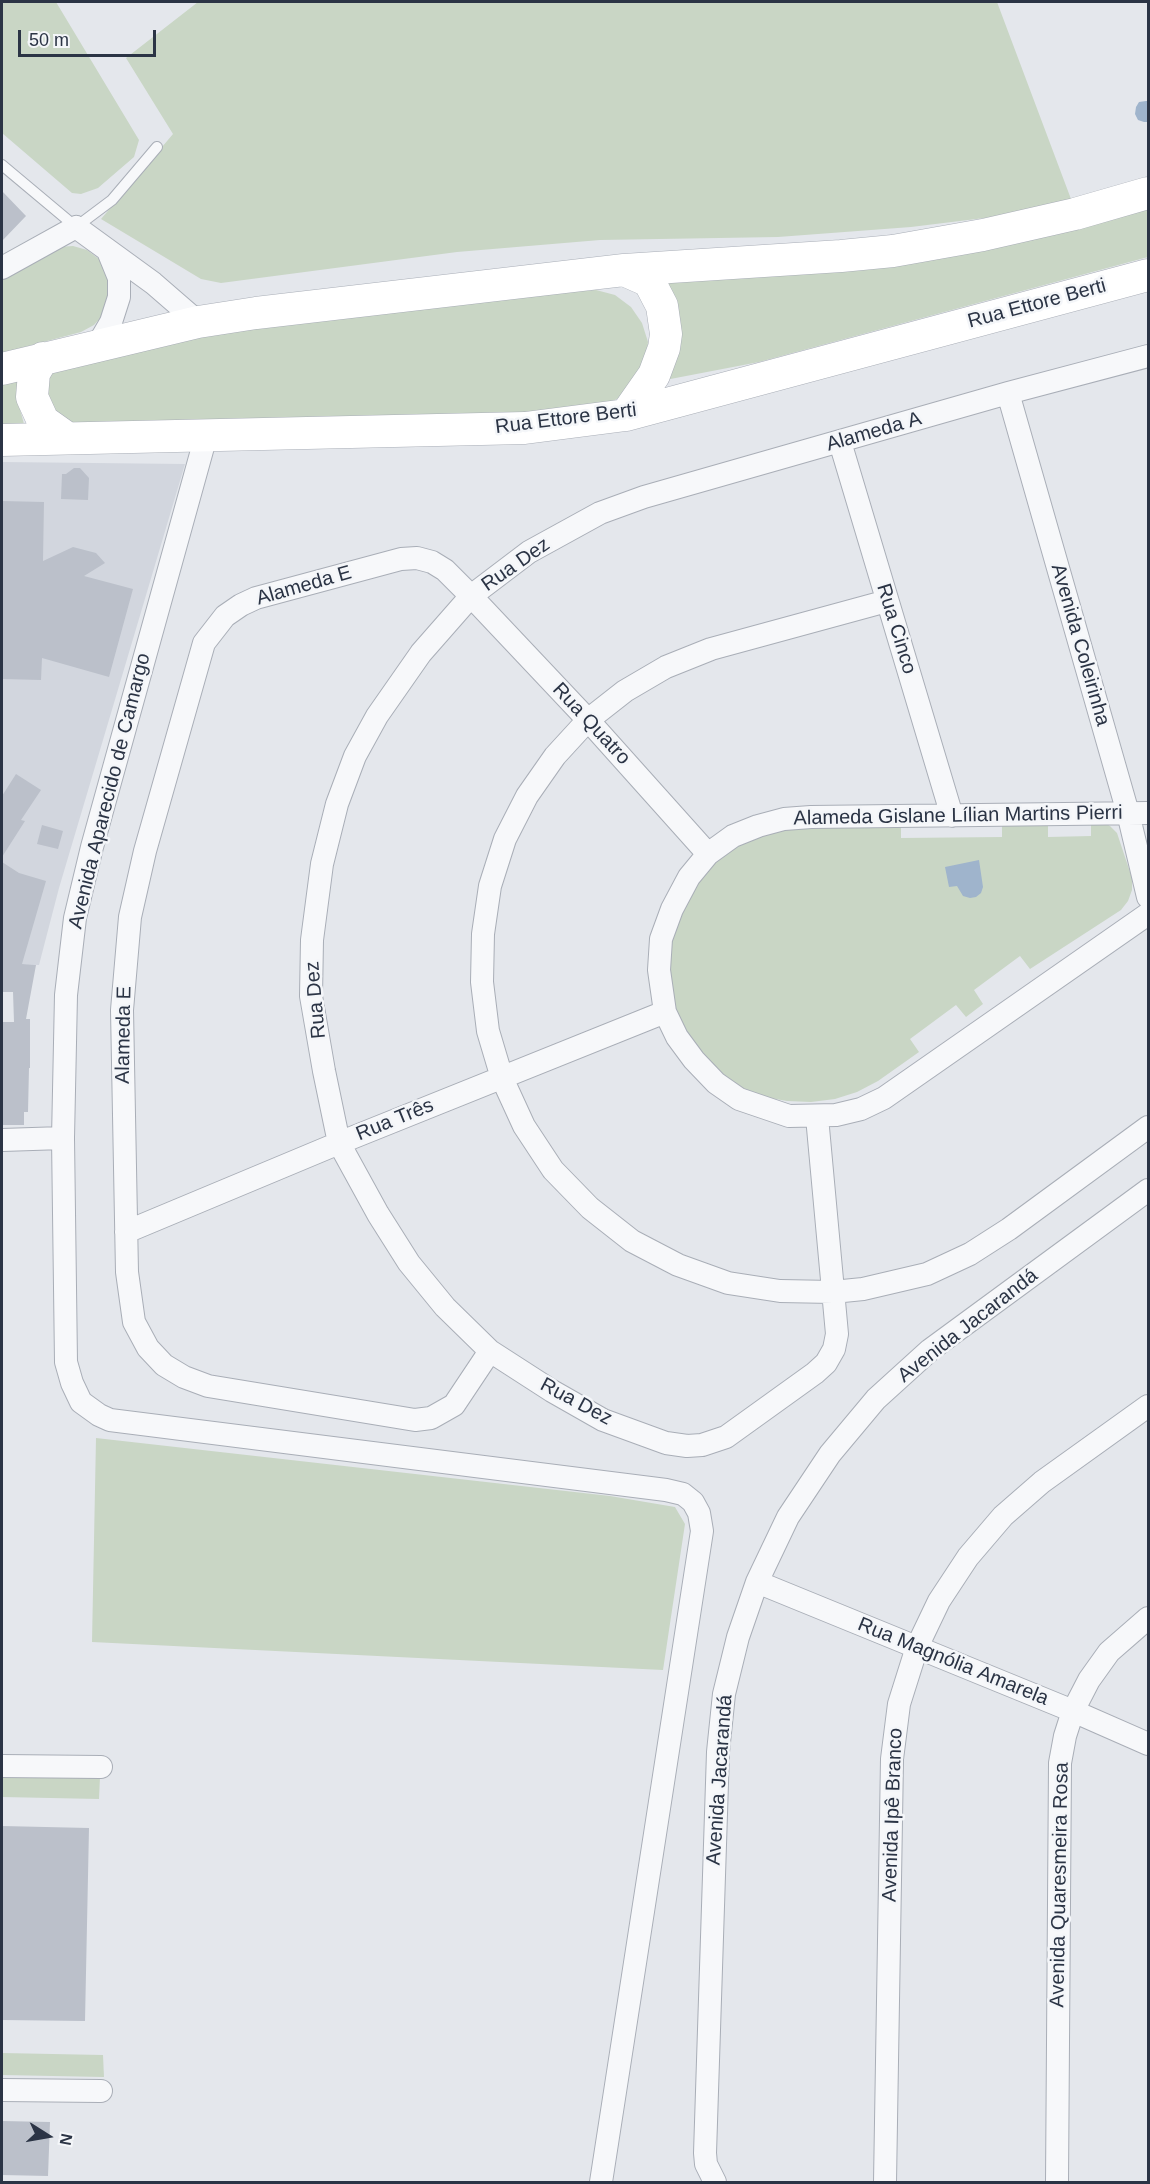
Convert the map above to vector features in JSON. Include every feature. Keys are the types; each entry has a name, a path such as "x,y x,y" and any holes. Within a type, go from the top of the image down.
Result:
{"street":[{"path":"2,369 198,322 268,311 624,270 893,251 983,235 1064,217 1149,193"},
{"path":"2,268 76,227 153,283 198,322"},
{"path":"97,346 111,322 119,297 119,278 108,250"},
{"path":"624,270 649,280 662,306 666,334 664,348 654,375 626,415"},
{"name":"Rua Ettore Berti","path":"2,440 525,428 626,415 1149,275"},
{"name":"Alameda A","path":"600,513 644,497 1008,393 1149,356"},
{"path":"43,358 34,373 32,397 43,421 67,438"},
{"name":"Avenida Coleirinha","path":"1008,393 1138,813 1149,897"},
{"name":"Avenida Aparecido de Camargo","path":"206,436 92,847 75,918 66,995 63,1138 66,1362 81,1402 99,1416 110,1420 666,1490 683,1494 693,1502 699,1513 702,1531 601,2182"},
{"name":"Rua Cinco","path":"840,442 952,816"},
{"name":"Rua Dez","path":"600,513 529,552 471,596 421,653 377,716 355,756 337,804 322,864 312,940 311,996 339,1143 378,1214 409,1263 444,1307 490,1351 552,1391 603,1420 666,1443 687,1446 702,1445 726,1437 815,1374 826,1363 834,1349 837,1334 817,1117"},
{"name":"Alameda E","path":"471,596 445,570 432,562 417,558 401,559 256,598 225,616 204,643 145,851 130,917 122,1010 127,1272 134,1322 148,1348 164,1365 184,1377 208,1386 415,1420 431,1418 454,1405 490,1351"},
{"name":"Rua Quatro","path":"471,596 588,720 708,854"},
{"path":"887,601 711,649 666,667 625,691 588,720 555,756 527,796 505,839 490,886 483,934 482,982 488,1031 501,1077 524,1126 553,1170 590,1208 632,1240 678,1265 728,1283 780,1291 833,1292 863,1289 927,1274 970,1254 1009,1229 1149,1127"},
{"name":"Alameda Gislane Lílian Martins Pierri","path":"1138,813 784,819 733,836 708,854 689,877 672,909 662,939 660,970 665,1012 677,1037 694,1060 716,1083 739,1099 789,1116 836,1115 884,1098 1149,914"},
{"name":"Rua Três","path":"126,1232 339,1143 665,1012"},
{"path":"2,1140 63,1138"},
{"name":"Avenida Jacarandá","path":"715,2182 706,2164 705,2153 718,1752 724,1694 738,1637 757,1582 788,1517 830,1454 876,1399 930,1350 1149,1190"},
{"name":"Avenida Ipê Branco","path":"885,2182 892,1759 899,1704 917,1647 939,1601 968,1557 1003,1516 1042,1482 1149,1406"},
{"name":"Rua Magnólia Amarela","path":"757,1582 1149,1744"},
{"name":"Avenida Quaresmeira Rosa","path":"1057,2182 1060,1780 1065,1736 1073,1711 1089,1680 1109,1652 1149,1618"},
{"path":"2,1766 101,1767"},
{"path":"2,2090 101,2091"}],"lane":[{"path":"2,165 76,227 112,200 157,147"}],"shaded area":[{"path":"2,462 185,464 59,888 39,965 2,964"}],"green space":[{"path":"2,2 56,2 139,140 134,157 98,188 81,194 72,193 2,133"},
{"path":"198,2 997,2 1074,207 911,227 778,237 600,240 457,252 221,283 201,279 101,219 173,134 126,58"},
{"path":"1148,206 1148,257 759,362 660,381 660,283"},
{"path":"73,246 87,250 99,259 111,286 104,314 94,325 81,332 2,353 2,278 58,247"},
{"path":"596,290 615,295 631,307 642,323 648,342 646,362 624,395 607,404 522,414 70,423 51,414 45,386 56,369 213,330 469,297"},
{"path":"19,379 18,402 24,424 2,426 2,384"},
{"path":"1048,819 1048,837 1091,836 1091,819 1101,821 1117,833 1132,878 1132,890 1128,901 1121,910 1030,969 1020,956 974,990 983,1004 966,1017 956,1005 910,1039 919,1052 878,1081 857,1092 835,1099 811,1102 764,1097 722,1076 689,1041 670,998 670,927 704,866 764,829 901,821 901,838 1002,837 1002,820"},
{"path":"96,1438 610,1496 675,1507 685,1524 663,1670 92,1642"},
{"path":"2,1776 100,1777 99,1799 2,1797"},
{"path":"2,2053 103,2055 104,2077 2,2075"}],"water":[{"path":"1148,101 1148,122 1138,120 1135,114 1136,107 1139,102"},
{"path":"979,860 983,887 981,893 970,898 963,896 957,886 949,887 945,867"}],"building":[{"path":"2,191 26,216 2,241"},
{"path":"74,468 80,468 89,478 88,500 61,499 62,474"},
{"path":"2,501 44,502 43,561 73,547 96,553 105,563 84,576 133,589 109,677 42,658 41,680 2,679"},
{"path":"16,774 41,790 21,820 25,821 2,857 2,796"},
{"path":"42,825 63,831 58,849 37,844"},
{"path":"2,862 19,873 46,881 22,964 36,965 26,1019 30,1019 30,1068 28,1112 24,1112 24,1125 2,1125 2,1022 14,1022 13,992 2,992"},
{"path":"2,1826 89,1828 85,2021 2,2020"},
{"path":"2,2121 50,2122 48,2176 2,2175"}]}
